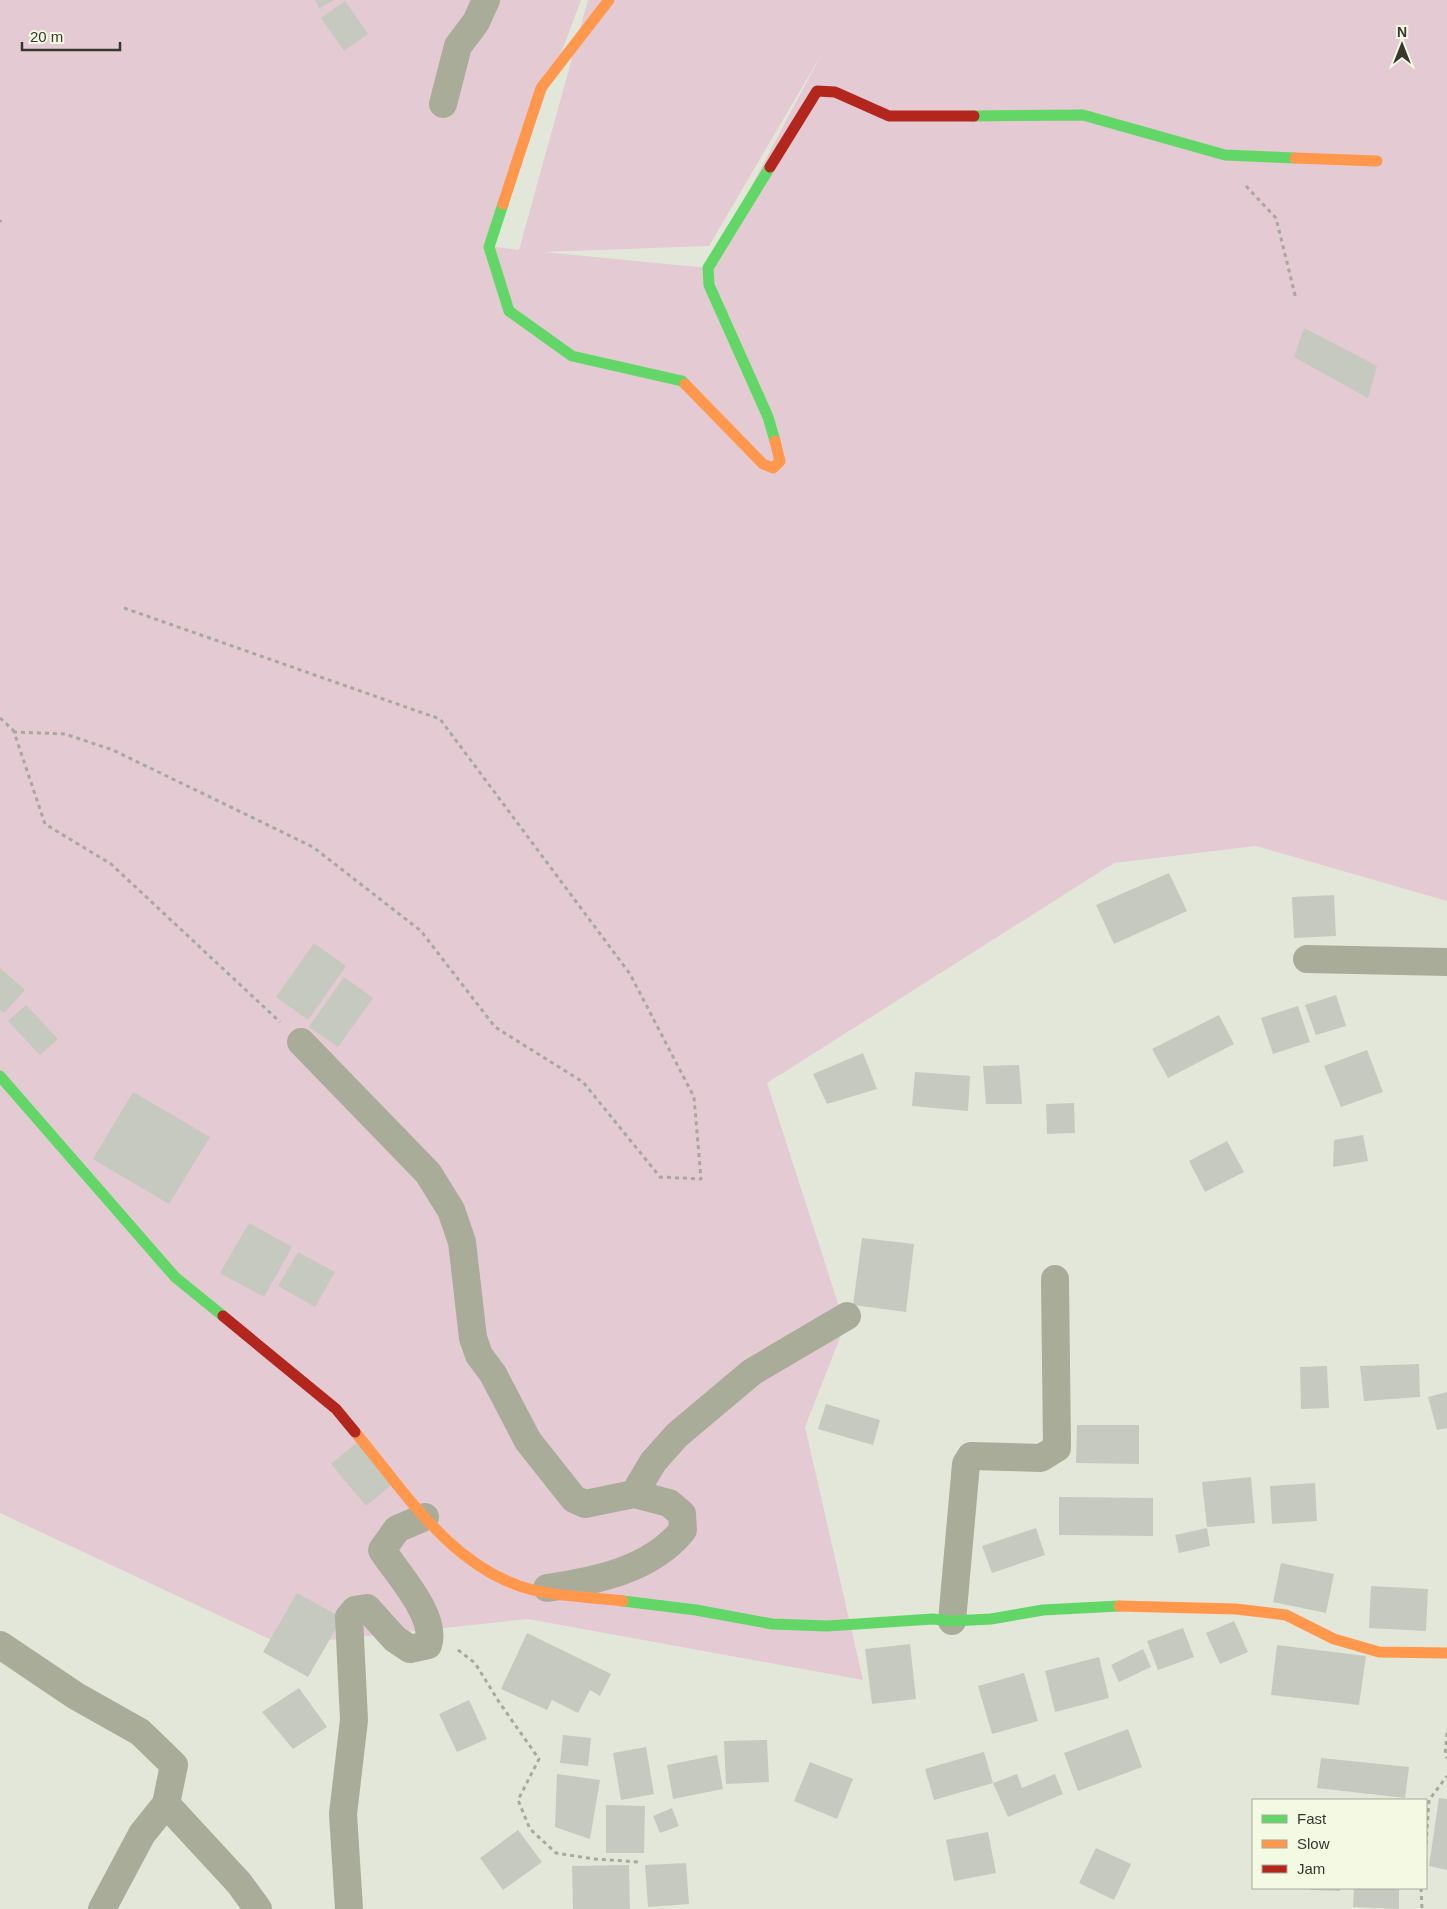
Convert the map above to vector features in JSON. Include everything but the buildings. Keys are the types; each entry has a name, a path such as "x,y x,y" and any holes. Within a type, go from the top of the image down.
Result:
{"street":[{"path":"443,104 458,46 476,22 486,0"},
{"path":"608,0 541,88 489,247 509,311 572,356 682,381 763,464 773,468 780,461 768,417 709,285 708,268 817,91 835,92 889,116 1083,115 1225,155 1377,161"},
{"path":"1307,958 1447,962"},
{"path":"301,1042 428,1172 451,1210 462,1242 473,1338 479,1354 493,1374 528,1441 574,1499 585,1504 634,1494 668,1503 682,1514 683,1530 671,1545 635,1566 594,1581 533,1590"},
{"path":"0,1076 175,1276 336,1409 425,1517 454,1546 489,1573 533,1590 696,1610 772,1624 827,1626 933,1619 952,1621 991,1619 1043,1610 1096,1606 1236,1609 1286,1614 1334,1640 1379,1652 1447,1653"},
{"path":"952,1621 966,1464 971,1456 1041,1458 1057,1448 1055,1279"},
{"path":"634,1494 653,1462 677,1435 752,1372 847,1316"},
{"path":"349,1909 343,1814 354,1720 349,1617 355,1610 367,1608 395,1639 410,1649 428,1645 431,1637 430,1628 421,1607 382,1550 397,1529 425,1517"},
{"path":"0,1645 76,1696 140,1732 174,1765 166,1804 142,1834 102,1909"},
{"path":"166,1804 239,1883 258,1909"}],"path":[{"path":"1225,155 1236,175 1276,218 1296,299"},
{"path":"14,732 65,734 113,750 313,847 421,931 495,1027 583,1082 660,1177 701,1179 694,1097 630,974 440,718 124,608"},
{"path":"0,718 14,732 45,824 111,864 301,1042"},
{"path":"430,1628 475,1663 499,1702 539,1759 518,1800 530,1829 556,1854 639,1862"},
{"path":"1447,1732 1445,1755 1447,1758"},
{"path":"1427,1829 1429,1800 1447,1776"},
{"path":"1421,1889 1422,1909"}],"shaded area":[{"path":"0,0 581,0 489,246 519,250 588,0 1447,0 1447,901 1256,846 1114,863 767,1083 845,1325 805,1427 863,1680 528,1619 282,1645 0,1513","holes":["821,55 708,268 543,252 709,246"]}],"traffic: fast":[{"path":"974,116 1083,115 1225,155 1295,158"},
{"path":"770,167 708,268 709,285 768,417 775,441"},
{"path":"503,204 489,247 509,311 572,356 682,381 685,384"},
{"path":"0,1076 175,1277 223,1316"},
{"path":"623,1601 696,1610 772,1624 827,1626 933,1619 952,1621 991,1619 1043,1610 1119,1606"}],"traffic: slow":[{"path":"503,204 541,88 609,0"},
{"path":"1295,158 1377,161"},
{"path":"685,384 763,464 773,468 780,461 775,441"},
{"path":"355,1432 432,1526 454,1547 478,1565 504,1580 533,1590 566,1596 623,1601"},
{"path":"1119,1606 1236,1609 1286,1615 1334,1639 1379,1652 1447,1653"}],"traffic: jam":[{"path":"770,167 817,91 835,92 889,116 974,116"},
{"path":"223,1316 336,1409 355,1432"}]}
